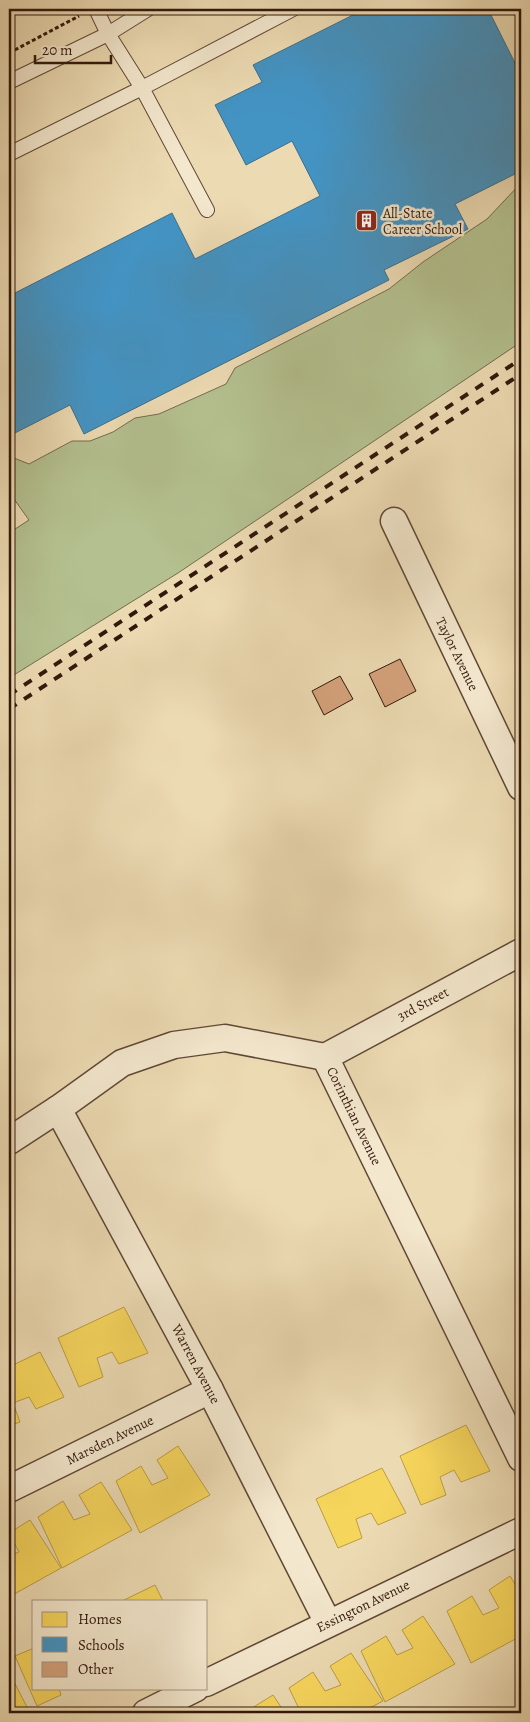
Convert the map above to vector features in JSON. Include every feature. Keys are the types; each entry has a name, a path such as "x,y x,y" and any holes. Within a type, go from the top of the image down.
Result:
{"street":[{"name":"Taylor Avenue","path":"394,521 521,787"},
{"name":"3rd Street","path":"325,1057 521,952"},
{"name":"Corinthian Avenue","path":"9,1141 58,1109 122,1062 174,1045 225,1038 325,1057 521,1458"},
{"name":"Warren Avenue","path":"58,1109 210,1390 328,1622"},
{"name":"Marsden Avenue","path":"9,1489 210,1390"},
{"name":"Essington Avenue","path":"208,1682 328,1622 521,1531"},
{"path":"146,1713 192,1690"}],"lane":[{"path":"96,9 108,34 142,88 207,210"},
{"path":"9,82 108,34 148,9"},
{"path":"9,154 142,88 293,9"}],"path":[{"path":"9,53 59,26"}],"green space":[{"path":"521,183 521,342 178,573 9,678 9,533 29,520 9,492 9,456 29,464 72,441 90,441 113,432 135,418 159,414 226,384 235,368 389,289 423,262 487,219"}],"building: Homes":[{"path":"124,1307 148,1353 119,1364 112,1352 97,1358 103,1377 79,1387 58,1338"},
{"path":"40,1352 64,1397 36,1409 29,1397 13,1403 20,1422 9,1426 9,1367"},
{"path":"466,1425 490,1471 461,1482 454,1470 440,1477 446,1495 421,1505 400,1456"},
{"path":"178,1446 210,1495 140,1533 116,1481 141,1466 152,1485 168,1478 157,1460"},
{"path":"382,1468 406,1513 378,1525 371,1513 356,1519 362,1538 338,1548 316,1499"},
{"path":"101,1482 132,1530 62,1568 38,1517 63,1501 74,1520 90,1514 79,1495"},
{"path":"30,1520 61,1568 9,1597 9,1556 19,1552 9,1533"},
{"path":"510,1576 521,1594 521,1636 471,1663 447,1611 472,1596 483,1615 499,1608 489,1590"},
{"path":"155,1585 162,1600 124,1600"},
{"path":"423,1616 455,1664 385,1702 361,1651 386,1636 397,1655 413,1648 402,1630"},
{"path":"32,1649 32,1690 60,1690 61,1695 37,1706 15,1656"},
{"path":"351,1653 383,1701 360,1713 301,1713 289,1688 313,1672 325,1691 341,1685 330,1666"},
{"path":"9,1672 27,1707 13,1713 9,1713"},
{"path":"273,1695 285,1713 255,1713 252,1708"}],"building: Schools":[{"name":"All-State Career School","path":"365,9 488,9 521,75 521,171 455,204 468,229 384,270 389,280 84,434 70,405 9,436 9,296 172,213 195,259 320,196 292,141 246,165 215,105 262,82 253,65"}],"building: Other":[{"path":"400,659 416,691 385,707 369,674"},
{"path":"340,676 353,699 324,715 312,691"}],"railway":[{"path":"9,695 521,359"},
{"path":"9,709 521,374"}],"place":[{"name":"All-State Career School","path":"367,221"}]}
